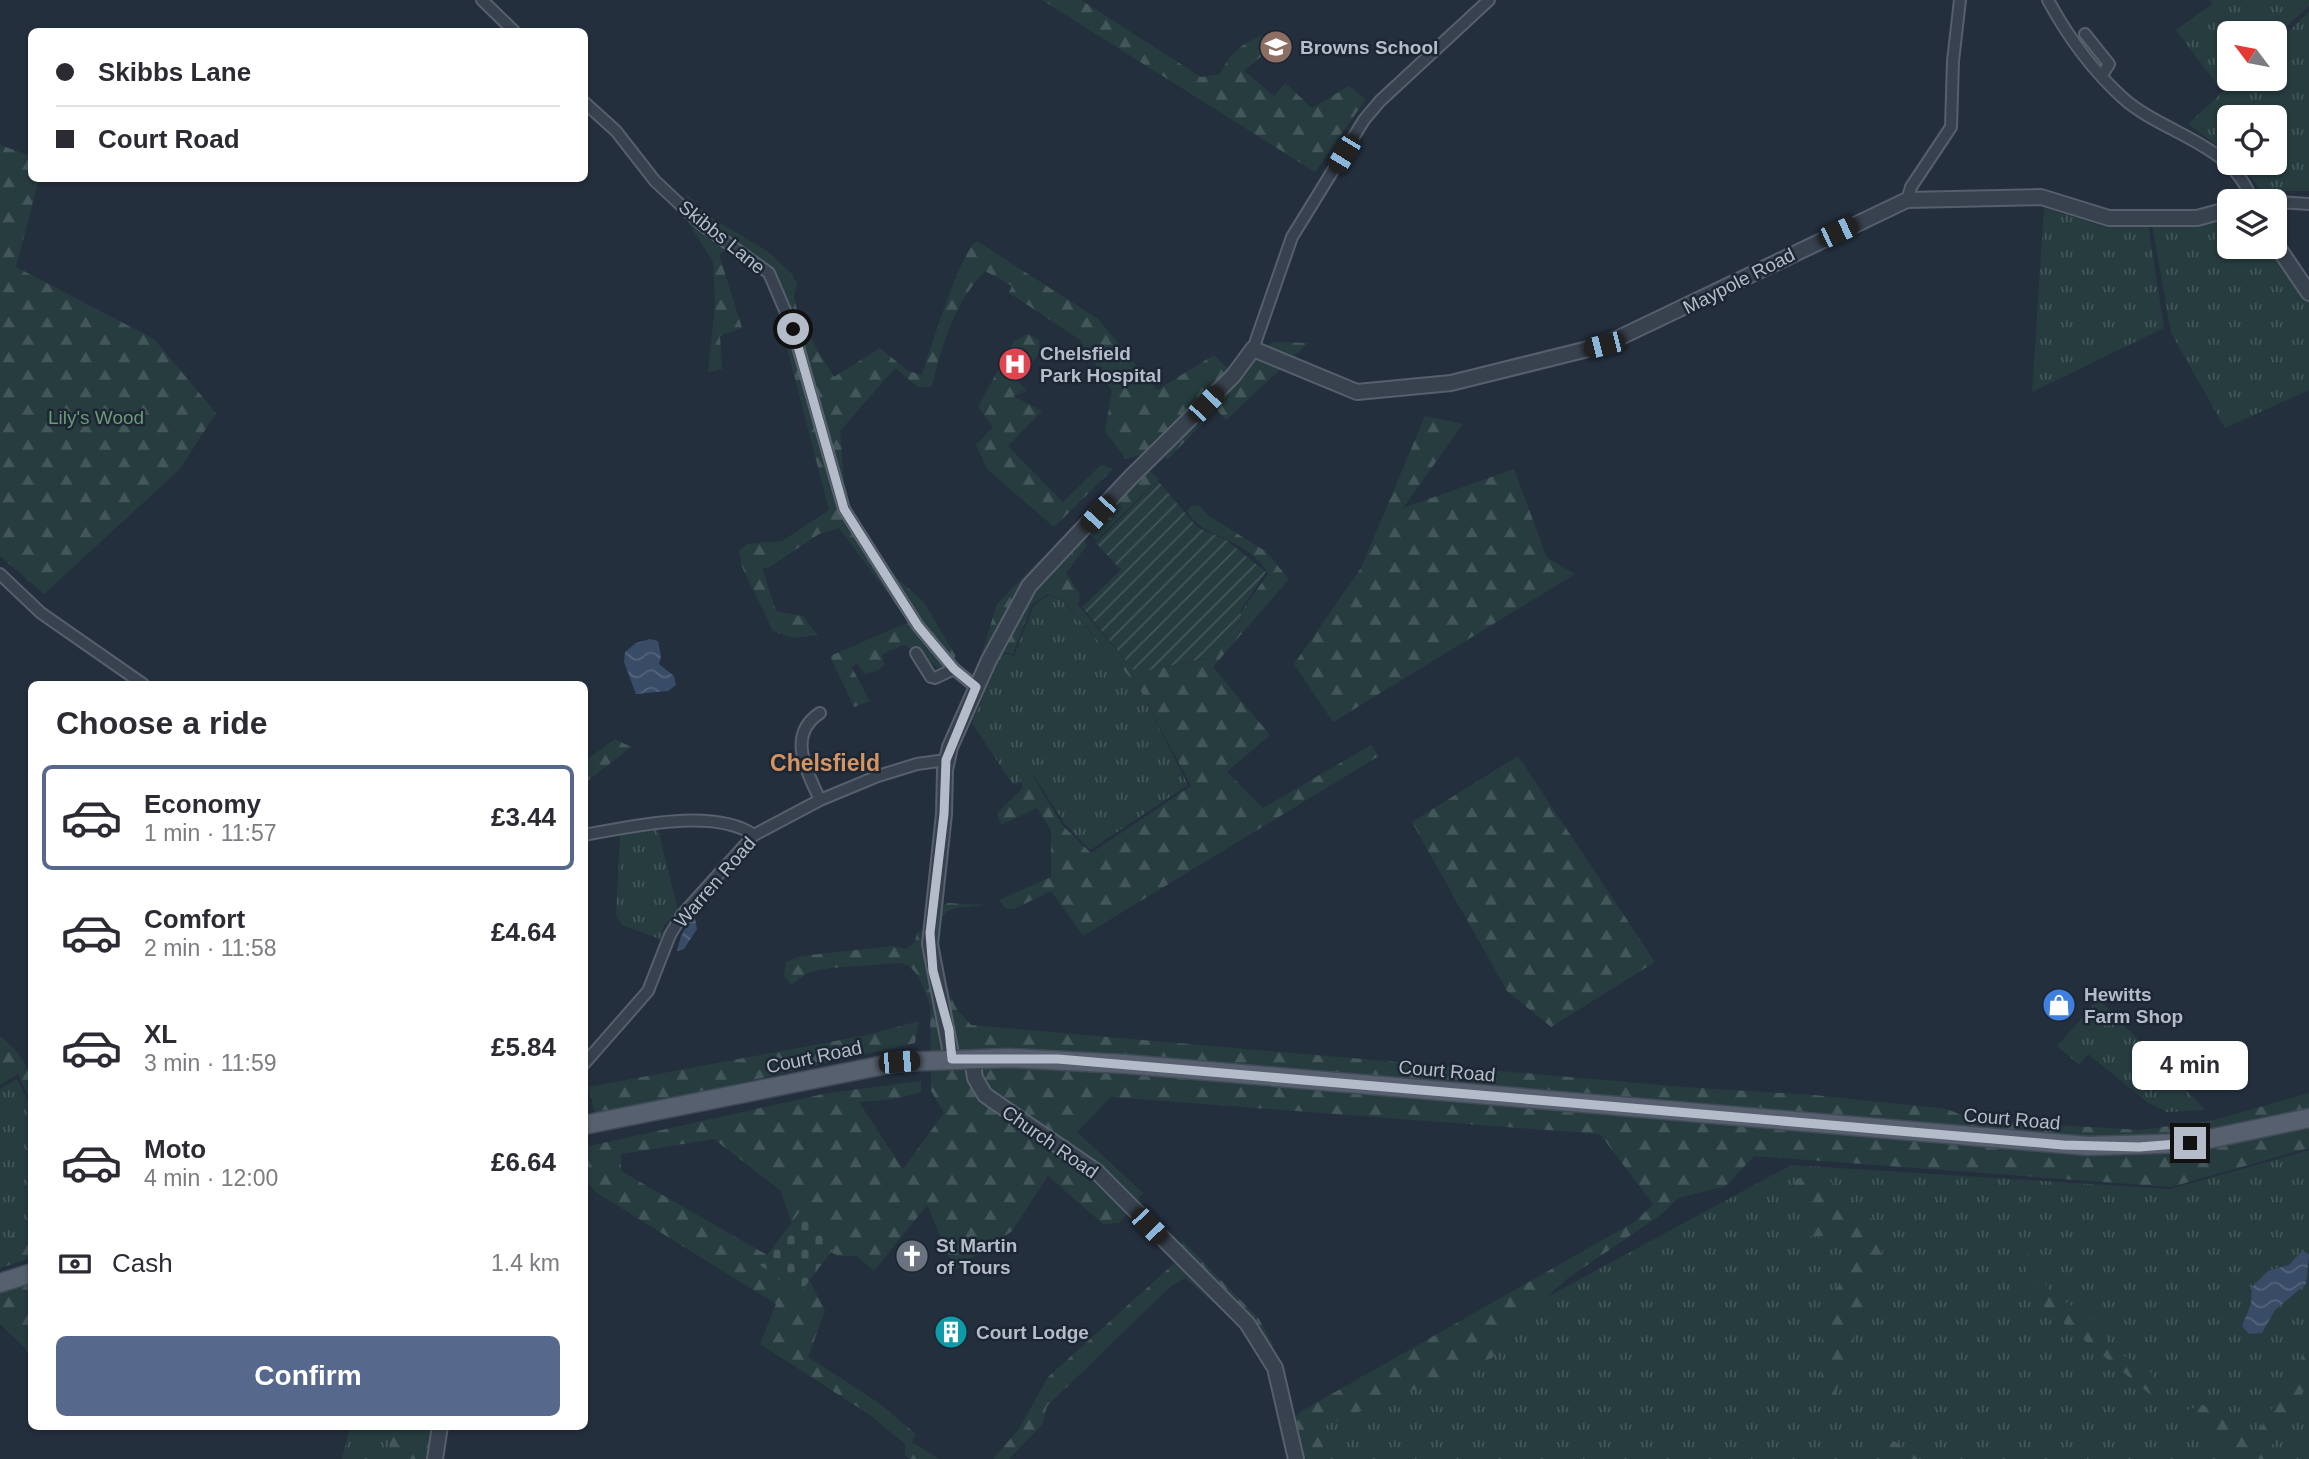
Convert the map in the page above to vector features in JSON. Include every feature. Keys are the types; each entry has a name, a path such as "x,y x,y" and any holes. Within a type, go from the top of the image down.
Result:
{"main road":[{"name":"Court Road","path":"588,1124 864,1068 972,1058 1034,1058 1125,1065 2088,1146 2190,1143 2256,1132 2309,1118"},
{"path":"0,1283 28,1274"}],"street":[{"path":"482,0 511,28"},
{"path":"952,1059 930,944 944,814 946,760 976,687 1029,586 1130,478 1228,382 1253,349 1292,237 1364,120 1380,101 1489,0"},
{"path":"1907,200 1911,187 1951,127 1953,61 1960,0"},
{"path":"2048,0 2069,39 2123,98 2146,116 2201,145 2223,161 2245,189"},
{"path":"2085,34 2109,64 2102,75"},
{"name":"Skibbs Lane","path":"588,106 616,131 654,181 701,224 769,273 793,329 844,509 918,626 954,669 976,687"},
{"name":"Maypole Road","path":"1253,349 1357,392 1451,383 1604,345 1907,200 2041,197 2109,218 2197,218 2217,213"},
{"path":"2287,203 2309,204"},
{"path":"2286,259 2309,293"},
{"path":"0,574 41,613 139,681"},
{"path":"916,653 931,677 935,678 954,669"},
{"path":"820,713 807,725 801,746 803,761 820,800"},
{"name":"Warren Road","path":"588,1059 648,991 670,935 682,915 754,835 820,800 896,770 946,760"},
{"path":"588,834 696,821 741,828 754,835"},
{"name":"Church Road","path":"972,1058 975,1078 985,1095 1097,1172 1247,1323 1275,1368 1296,1459"},
{"path":"435,1459 439,1430"}],"green space":[{"path":"1042,0 1081,0 1201,77 1220,74 1238,49 1265,35 1271,48 1244,71 1274,96 1285,83 1312,108 1349,86 1366,99 1315,172"},
{"path":"2211,0 2309,0 2309,6 2287,26 2287,21 2217,21 2217,84 2176,30 2212,4"},
{"path":"2309,12 2309,191 2260,189 2250,175 2287,175 2287,105 2217,105 2217,145 2188,124 2224,91 2287,91 2287,33"},
{"name":"Lily's Wood","path":"0,145 28,155 28,182 38,182 16,267 154,339 216,413 180,469 44,594 0,556"},
{"path":"687,194 707,215 767,251 792,274 797,284 794,296 799,319 834,377 880,348 908,371 922,375 954,281 977,241 1098,319 1157,390 1214,355 1230,371 1273,342 1308,343 1226,420 1216,409 1168,459 1156,450 1126,459 1105,431 1112,391 1079,339 1009,293 1012,286 985,271 974,283 957,311 932,387 918,387 895,368 840,431 847,520 901,582 923,601 956,656 942,672 918,651 903,645 882,654 884,665 877,671 865,674 857,663 852,668 870,701 854,707 830,656 909,622 839,528 819,534 768,568 762,568 776,611 803,616 817,635 793,638 773,631 742,567 739,550 748,544 782,541 829,510 786,344 782,310 761,274 729,249 719,254 742,328 720,336 722,369 708,372 715,305 713,262 688,222"},
{"path":"2044,208 2105,227 2148,224 2164,328 2032,392"},
{"path":"2217,220 2217,259 2282,259 2309,302 2309,390 2225,428 2171,333 2152,224 2196,224"},
{"path":"2263,259 2281,259 2295,288 2274,274 2271,262"},
{"path":"1028,334 1039,340 1040,353 1032,362 1021,357 1013,376 1027,391 1013,396 1042,411 1008,446 1063,502 1101,465 1113,469 1054,527 987,469 976,445 993,427 978,407 1014,341"},
{"path":"1425,416 1463,424 1403,508 1514,469 1547,558 1575,574 1333,722 1294,664 1361,568"},
{"path":"1149,470 1159,479 1096,540 1089,533"},
{"path":"1158,481 1197,527 1226,540 1266,572 1240,611 1242,618 1207,658 1136,673 1082,607 1121,570 1096,543"},
{"path":"1192,505 1200,506 1209,516 1265,551 1289,579 1213,667 1270,735 1227,772 1263,808 1371,745 1379,756 1083,936 1051,891 1014,909 1005,908 999,900 1051,877 1051,830 1037,808 1001,825 997,813 1023,788 1018,770 1023,767 1028,776 1032,775 1063,826 1091,853 1191,786 1139,688 1062,599 1048,594 1032,604 1013,654 1002,652 981,656 997,604 1073,526 1087,545 1066,573 1080,594 1078,605 1136,673 1206,659 1243,618 1241,612 1268,574 1250,553 1193,520 1187,511"},
{"path":"1049,595 1061,599 1139,688 1188,785 1090,850 1065,824 1034,776 1013,785 972,723 1002,653 1014,656 1034,605"},
{"path":"615,739 631,747 588,781 588,759"},
{"path":"1518,756 1655,962 1551,1027 1507,991 1412,822"},
{"path":"658,829 678,911 664,926 660,939 622,925 616,915 620,835"},
{"path":"948,903 985,905 948,911 942,918 939,929 940,958 948,988 957,1009 971,1025 1684,1087 1814,1095 1947,1109 1973,1120 2140,1130 2214,1120 2309,1093 2309,1148 2171,1187 1754,1156 1726,1186 1678,1198 1662,1214 1568,1278 1512,1328 1492,1358 1321,1427 1324,1459 1302,1459 1290,1422 1300,1412 1636,1221 1653,1204 1600,1134 1111,1097 1077,1132 1143,1193 1119,1223 1103,1224 1048,1176 1012,1231 955,1270 927,1205 874,1271 857,1256 838,1256 794,1230 781,1191 714,1139 621,1154 621,1171 809,1279 825,1311 808,1357 876,1401 916,1434 912,1442 939,1459 910,1459 905,1455 905,1444 870,1415 760,1344 776,1304 597,1193 588,1183 588,1146 828,1093 921,1081 921,1092 894,1099 859,1102 903,1169 944,1113 931,1091 930,1005 918,975 909,966 900,963 830,968 807,973 791,985 784,975 786,962 801,956 893,946 906,949 915,942 917,933 929,927 936,908"},
{"path":"2099,999 2205,1110 2167,1112 2147,1102 2088,1054 2079,1065 2057,1046"},
{"path":"919,1021 915,1043 595,1116 589,1087 867,1035"},
{"path":"0,1036 26,1065 28,1096 18,1074 0,1085"},
{"path":"17,1079 28,1101 28,1232 0,1241 0,1089"},
{"path":"2309,1150 2309,1459 1315,1459 1307,1427 1791,1165 2170,1189"},
{"path":"1818,1170 1888,1234 1835,1396 1823,1394 1821,1353 1830,1306 1851,1254 1841,1236 1809,1236 1803,1210 1789,1189 1797,1179"},
{"path":"801,1210 841,1239 799,1294 760,1265"},
{"path":"28,1230 28,1259 0,1268 0,1240"},
{"path":"1182,1240 1259,1319 1274,1346 1261,1351 1233,1320 1185,1278 1171,1286 1047,1406 1042,1425 1009,1459 993,1459 1019,1429 1048,1377 1178,1260"},
{"path":"2028,1254 2050,1291 2097,1323 2109,1344 2127,1358 2147,1366 2160,1388 2162,1404 2045,1308 2020,1257"},
{"path":"28,1285 28,1351 0,1324 0,1293"},
{"path":"2309,1347 2309,1381 2264,1459 2238,1459 2180,1412 2203,1405 2256,1436"},
{"path":"349,1430 436,1430 432,1459 342,1459"},
{"path":"354,1430 436,1430 432,1459 394,1459 387,1437 353,1434"},
{"path":"1894,1441 1920,1459 1892,1459 1887,1442"}],"water":[{"path":"650,639 658,641 661,656 659,664 674,676 676,685 668,691 636,694 624,662 625,652 636,643"},
{"path":"695,918 697,929 684,949 677,951 681,936 691,919"},
{"path":"2306,1252 2309,1255 2306,1284 2275,1310 2262,1333 2249,1334 2242,1326 2251,1304 2252,1287 2268,1271 2289,1265 2300,1253"}],"place":[{"name":"Browns School","path":"1276,47"},
{"name":"Chelsfield Park Hospital","path":"1015,364"},
{"name":"Hewitts Farm Shop","path":"2059,1005"},
{"name":"St Martin of Tours","path":"912,1256"},
{"name":"Court Lodge","path":"951,1332"}],"district":[{"name":"Chelsfield","path":"825,763"}],"route":[{"path":"793,329 844,509 850,521 918,626 954,669 976,687 946,760 945,805 930,933 933,971 949,1030 952,1059 1058,1059 2063,1145 2139,1147 2190,1143"}]}
